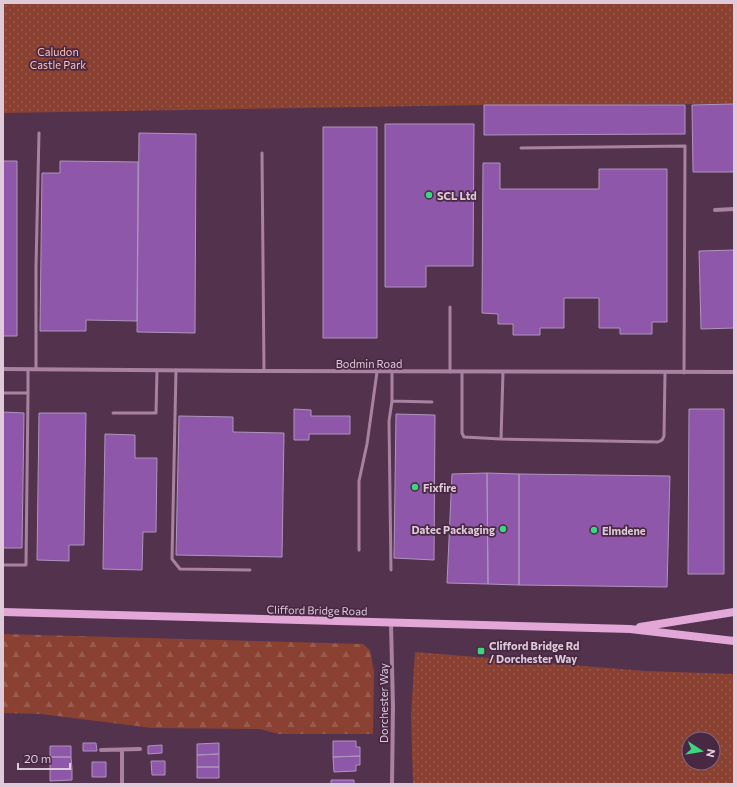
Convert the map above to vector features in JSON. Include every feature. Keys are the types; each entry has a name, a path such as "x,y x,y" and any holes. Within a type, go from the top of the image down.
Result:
{"main road":[{"name":"Clifford Bridge Road","path":"3,612 630,629 734,641"},
{"name":"Clifford Bridge Road","path":"630,629 734,612"}],"street":[{"path":"716,210 734,209"},
{"name":"Bodmin Road","path":"3,369 377,372 734,372"},
{"name":"Dorchester Way","path":"391,623 393,707 392,784"},
{"path":"100,750 140,749"},
{"path":"122,750 122,784"}],"lane":[{"path":"36,369 36,267 39,133"},
{"path":"521,148 685,146 684,373"},
{"path":"262,153 264,371"},
{"path":"450,307 450,372"},
{"path":"3,565 26,565 28,369"},
{"path":"113,413 156,413 157,370"},
{"path":"176,370 172,559 180,569 250,570"},
{"path":"359,550 359,481 367,444 377,372"},
{"path":"391,570 388,421 392,401 392,372"},
{"path":"462,372 462,433 464,437 658,442 662,440 664,436 665,373"},
{"path":"501,439 503,372"},
{"path":"3,393 28,393"},
{"path":"392,401 432,402"}],"green space":[{"name":"Caludon Castle Park","path":"3,3 734,3 734,104 484,105 3,113"},
{"path":"3,634 363,644 370,650 374,672 373,734 279,734 259,729 152,728 41,714 3,713"},
{"path":"415,652 645,671 734,674 734,784 413,784 411,715"}],"building":[{"path":"734,104 734,172 693,172 692,105"},
{"path":"484,105 685,105 685,134 484,135"},
{"name":"SCL Ltd","path":"385,124 474,124 473,266 426,266 426,287 385,287"},
{"path":"323,127 377,127 377,338 323,338"},
{"path":"139,133 196,134 195,333 137,332"},
{"path":"3,161 17,161 17,336 3,336"},
{"path":"60,161 138,162 137,321 86,320 86,331 40,331 42,173 60,173"},
{"path":"483,163 500,163 500,189 599,189 599,169 667,169 667,322 652,322 652,334 620,334 620,328 599,328 599,298 564,298 564,328 540,328 540,335 513,335 513,324 498,324 498,314 482,313"},
{"path":"734,250 734,328 701,329 699,251"},
{"path":"294,409 311,410 311,416 350,416 350,434 309,434 309,440 294,440"},
{"path":"689,409 724,409 724,574 688,574"},
{"path":"3,412 24,413 22,548 3,548"},
{"path":"39,413 86,413 84,545 69,545 69,561 37,560"},
{"name":"Fixfire","path":"396,414 435,415 434,560 394,558"},
{"path":"179,416 233,417 233,432 284,433 282,557 176,555"},
{"path":"105,434 135,435 135,458 157,458 156,532 143,532 142,570 103,569"},
{"path":"487,473 488,584 447,583 452,474"},
{"name":"Datec Packaging","path":"487,473 519,474 519,585 488,584"},
{"name":"Elmdene","path":"519,474 670,476 667,587 519,585"},
{"path":"333,741 356,741 356,747 360,747 360,756 333,757"},
{"path":"83,743 96,743 97,751 83,751"},
{"path":"219,743 219,754 197,755 197,744"},
{"path":"162,745 162,753 148,754 148,746"},
{"path":"50,746 71,746 71,757 50,757"},
{"path":"219,754 219,767 197,767 197,755"},
{"path":"360,756 360,765 356,765 356,771 334,772 333,757"},
{"path":"50,757 71,757 72,769 50,769"},
{"path":"151,761 165,761 165,775 152,775"},
{"path":"92,762 106,762 106,777 92,777"},
{"path":"197,767 219,767 219,778 197,778"},
{"path":"50,769 72,769 72,780 50,781"},
{"path":"331,780 354,780 354,784 331,784"}],"place":[{"name":"SCL Ltd","path":"429,195"},
{"name":"Fixfire","path":"415,487"},
{"name":"Datec Packaging","path":"503,529"},
{"name":"Elmdene","path":"594,530"},
{"name":"Clifford Bridge Rd / Dorchester Way","path":"481,651"}]}
